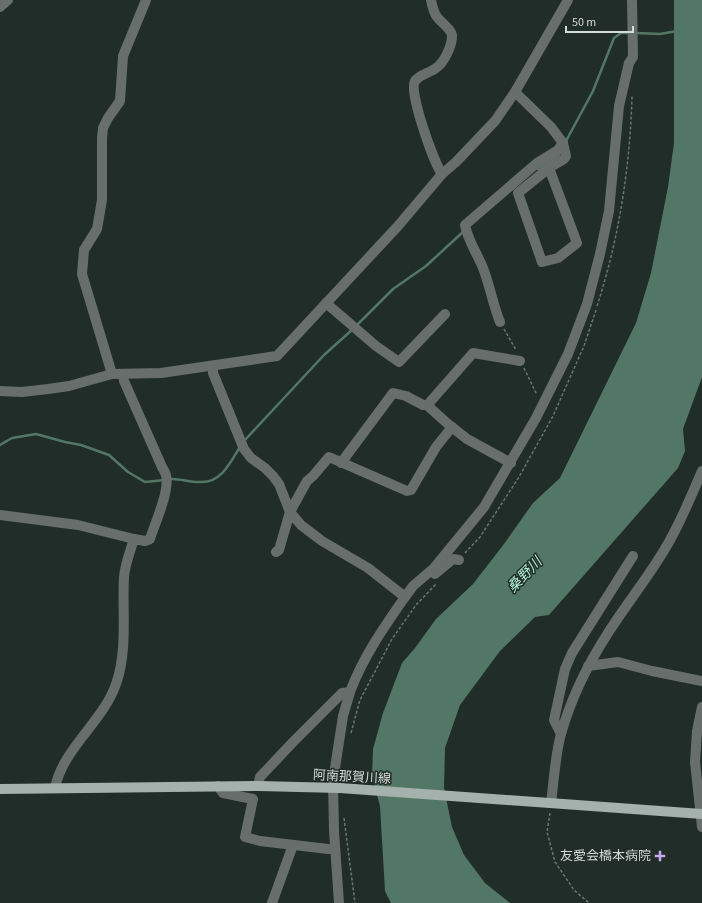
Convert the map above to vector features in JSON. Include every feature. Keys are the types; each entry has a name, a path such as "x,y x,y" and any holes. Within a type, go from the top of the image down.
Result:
{"main road":[{"name":"阿南那賀川線","path":"0,789 218,786 333,788 701,814"}],"street":[{"path":"0,6 8,0"},
{"path":"112,374 82,274 84,250 97,229 102,200 103,128 120,101 123,56 146,0"},
{"path":"431,0 436,15 451,32 452,36 449,47 437,68 419,77 413,86 417,108 423,128 437,167 442,174"},
{"path":"0,391 22,392 69,386 112,374 161,373 277,356 398,226 442,174 456,162 494,121 515,92 568,0"},
{"path":"339,903 333,788 335,763 343,716 350,692 366,654 405,596 413,586 434,568 484,507 544,404 568,354 587,304 609,211 619,106 629,63 632,57 632,0"},
{"path":"515,92 551,127 563,143 566,156 564,160 549,168 518,193 542,262 558,258 577,243 549,168"},
{"path":"500,322 495,311 483,268 470,242 465,225 537,163 558,150 563,143"},
{"path":"326,303 376,346 399,362 445,314"},
{"path":"341,463 393,393 406,396 423,405 429,405 473,353 520,361"},
{"path":"213,366 213,373 244,449 251,458 265,468 279,484 290,512 301,525 322,541 368,568 405,596"},
{"path":"0,515 78,525 145,541 150,539 163,501 166,476 124,381 123,374"},
{"path":"429,405 429,407 467,439 511,462"},
{"path":"276,552 279,550 290,512 307,481 329,457 407,491 411,490 436,447 452,427"},
{"path":"551,803 555,765 561,734 575,693 588,666 608,632 659,559 702,471"},
{"path":"55,788 61,768 102,709 116,684 121,668 123,649 124,577 126,564 134,539"},
{"path":"561,734 554,720 565,668 633,556"},
{"path":"405,596 453,559 459,560"},
{"path":"588,666 618,662 652,671 702,681"},
{"path":"258,786 260,777 309,726 342,694 350,692"},
{"path":"702,707 697,731 695,762 702,827"},
{"path":"218,786 223,793 253,799 245,837 293,846 335,849"},
{"path":"272,903 293,846"}],"path":[{"path":"459,560 480,537 519,477 553,416 584,346 606,278 623,200 631,123 632,94"},
{"path":"349,738 360,700 392,639 416,605 437,582"},
{"path":"551,803 547,832 555,862 574,890 589,903"},
{"path":"343,811 355,903"}],"water":[{"name":"桑野川","path":"674,0 702,0 702,377 683,429 685,451 678,468 549,615 535,617 500,651 460,705 445,748 444,788 452,827 464,855 485,883 510,903 391,903 385,891 380,806 372,777 373,749 383,713 402,663 436,619 473,584 533,503 560,478 636,323 651,273 668,187 674,143"}],"waterway":[{"path":"636,33 660,34 677,31"},
{"path":"566,141 593,91 614,38 621,33 631,33"},
{"path":"538,169 559,155"},
{"path":"357,325 393,289 426,266 464,231"},
{"path":"244,441 324,355 353,329"},
{"path":"0,445 12,438 36,434 81,445 109,455 128,472 145,482 165,480"},
{"path":"170,479 198,482 209,481 220,475 225,470 240,447"}],"place":[{"name":"友愛会橋本病院","path":"660,856"}]}
